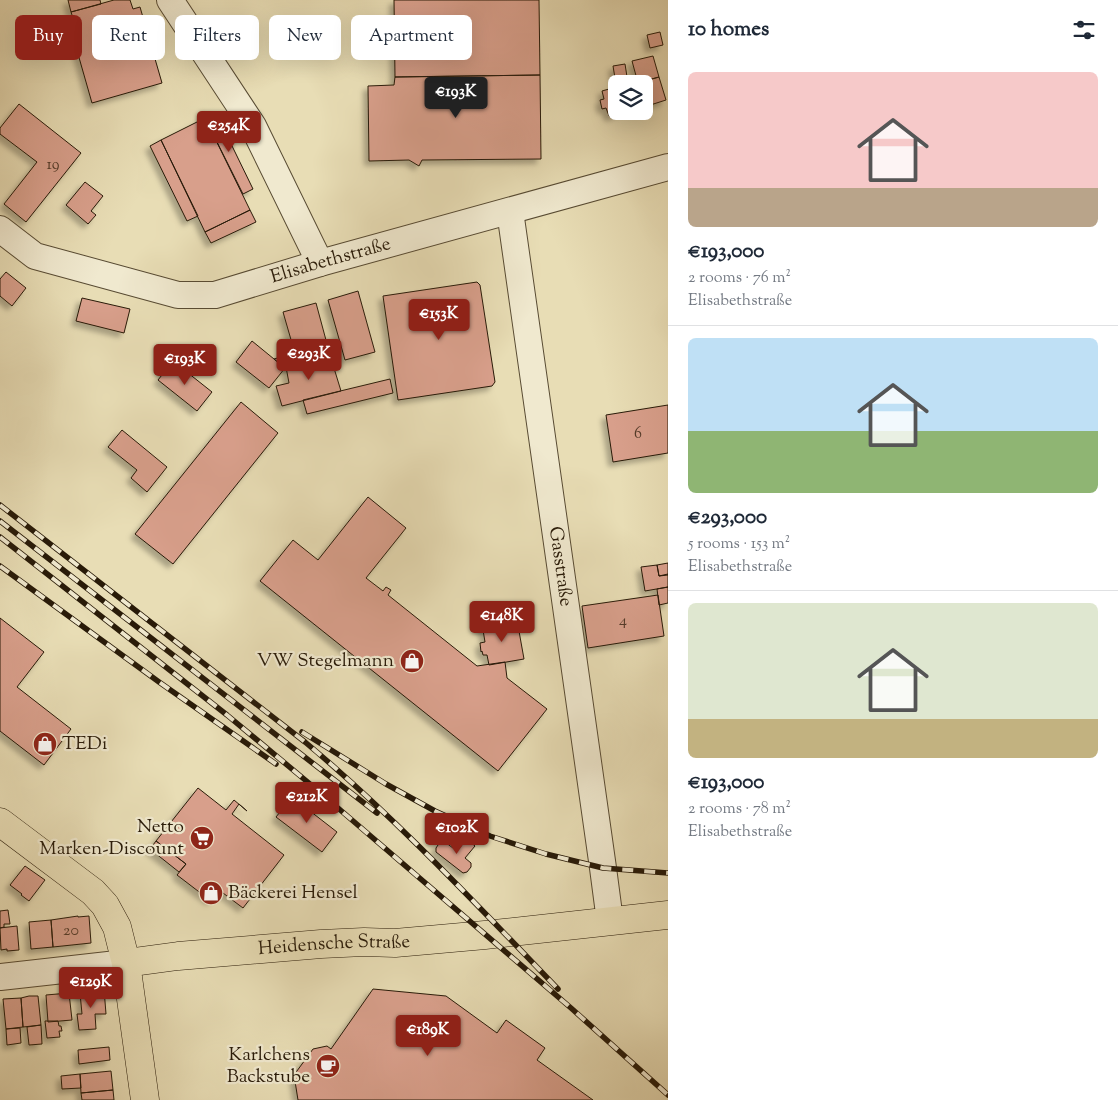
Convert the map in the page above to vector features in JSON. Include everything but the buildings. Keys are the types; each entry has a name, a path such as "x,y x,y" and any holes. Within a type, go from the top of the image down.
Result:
{"main road":[{"path":"0,822 93,892 105,905 117,927 126,963 145,1100"},
{"name":"Heidensche Straße","path":"126,963 178,956 321,944 395,942 467,936 668,915"}],"street":[{"path":"170,0 253,126 320,264"},
{"name":"Elisabethstraße","path":"0,229 35,256 178,295 215,295 668,167"},
{"name":"Gasstraße","path":"510,211 610,921"},
{"name":"Heidensche Straße","path":"0,977 126,963"}],"railway":[{"path":"0,505 305,742 339,771 435,862 558,989"},
{"path":"0,521 377,813"},
{"path":"0,537 227,715 310,784 571,1008 668,1095"},
{"path":"0,566 159,682 276,764"},
{"path":"302,732 386,784 435,811 490,836 546,854 603,868 668,873"}],"place":[{"name":"VW Stegelmann","path":"412,661"},
{"name":"TEDi","path":"45,744"},
{"name":"Netto Marken-Discount","path":"202,838"},
{"name":"Bäckerei Hensel","path":"211,893"},
{"name":"Karlchens Backstube","path":"328,1066"}]}
